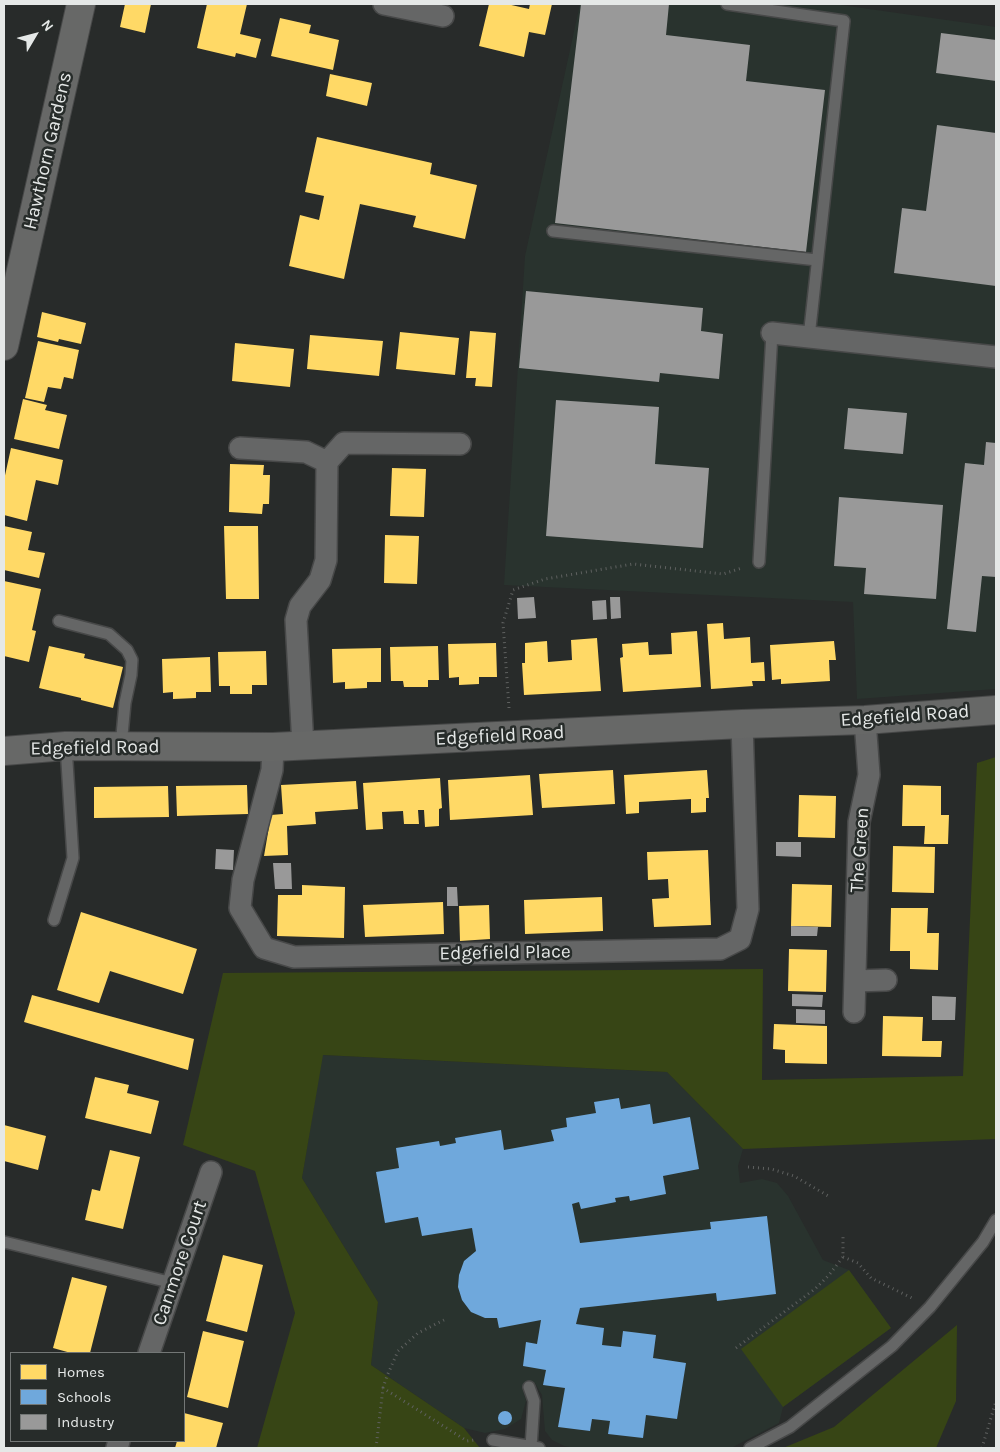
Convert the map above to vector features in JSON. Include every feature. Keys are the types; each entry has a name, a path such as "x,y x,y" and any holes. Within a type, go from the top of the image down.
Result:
{"street":[{"name":"Hawthorn Gardens","path":"4,346 81,4"},
{"path":"384,4 443,16"},
{"path":"772,333 996,357"},
{"path":"303,746 296,620 300,606 320,580 326,560 327,462 344,442 460,444"},
{"path":"240,448 306,452 327,462"},
{"name":"Edgefield Road","path":"4,751 66,746 303,746 742,724 865,720 996,710"},
{"name":"The Green","path":"854,1012 859,822 869,775 865,720"},
{"name":"Edgefield Place","path":"273,747 272,770 243,880 240,908 264,948 294,957 720,949 740,939 748,909 742,724"},
{"path":"855,981 886,980"},
{"name":"Canmore Court","path":"149,1352 211,1172"}],"lane":[{"path":"727,4 844,21 809,337"},
{"path":"553,231 817,260"},
{"path":"759,562 772,333"},
{"path":"59,621 109,634 127,650 132,660 121,746"},
{"path":"54,920 73,858 66,746"},
{"path":"750,1448 790,1426 892,1346 930,1307 983,1242 996,1220"},
{"path":"4,1243 173,1283"},
{"path":"493,1440 535,1448 534,1401 529,1387"}],"path":[{"path":"511,735 503,623 513,590 545,579 633,564 723,574 759,562"},
{"path":"748,1167 770,1169 794,1176 830,1197"},
{"path":"736,1348 815,1289 829,1275 843,1256 843,1236"},
{"path":"843,1256 858,1263 871,1278 930,1307"},
{"path":"376,1448 383,1388 386,1376 398,1351 418,1333 444,1320"},
{"path":"383,1388 467,1440 493,1440"},
{"path":"982,1448 996,1401"}],"shaded area":[{"path":"580,4 834,4 996,27 996,689 857,699 853,602 504,585 525,256"},
{"path":"322,1055 667,1072 743,1149 738,1166 740,1183 762,1179 777,1183 788,1196 823,1260 849,1270 891,1328 783,1407 779,1423 733,1447 575,1448 564,1446 552,1440 545,1431 542,1395 535,1383 523,1391 526,1401 521,1419 505,1429 485,1433 464,1428 371,1365 378,1302 302,1178"}],"green space":[{"path":"996,757 996,1139 743,1149 667,1072 323,1055 302,1178 378,1302 371,1365 464,1428 480,1448 257,1448 295,1313 255,1171 183,1145 223,973 763,969 762,1080 963,1076 977,763"},
{"path":"849,1270 891,1328 783,1407 741,1349"},
{"path":"957,1325 956,1401 936,1448 783,1448 834,1427"}],"building: Homes":[{"path":"125,4 151,4 145,33 120,27"},
{"path":"207,4 247,4 240,34 261,39 256,58 236,53 235,57 197,48"},
{"path":"489,4 507,4 529,9 530,4 552,4 545,35 529,32 524,57 479,46"},
{"path":"280,18 311,25 309,33 339,40 333,70 271,56"},
{"path":"330,74 372,83 367,106 326,96"},
{"path":"317,137 432,163 430,174 477,185 465,239 413,227 416,216 360,204 344,279 289,266 300,215 319,220 324,196 305,192"},
{"path":"42,312 86,323 81,344 59,339 58,342 37,337"},
{"path":"470,331 496,333 492,387 475,386 476,378 466,378"},
{"path":"400,332 459,338 455,375 396,369"},
{"path":"310,335 383,341 379,376 307,369"},
{"path":"38,341 79,350 73,379 64,377 61,389 48,387 44,402 25,398"},
{"path":"235,343 294,349 290,387 232,381"},
{"path":"23,399 47,405 45,410 67,415 59,449 14,439"},
{"path":"11,448 63,460 58,485 36,480 27,521 4,515 4,480"},
{"path":"230,464 264,465 263,475 270,475 269,504 263,504 262,514 229,512"},
{"path":"392,468 426,469 424,517 390,516"},
{"path":"4,526 32,532 28,550 45,553 39,578 4,570"},
{"path":"224,526 258,526 259,599 226,599"},
{"path":"385,535 419,536 417,584 384,583"},
{"path":"4,581 41,589 32,630 36,631 29,662 4,656"},
{"path":"723,623 724,639 750,637 751,663 764,662 765,681 752,681 753,686 711,689 707,624"},
{"path":"697,631 701,687 623,692 620,658 623,657 622,644 648,642 649,655 672,654 671,633"},
{"path":"597,638 601,691 524,695 522,663 525,663 525,643 547,641 548,662 572,660 571,640"},
{"path":"834,641 836,660 829,660 830,681 781,684 781,679 772,680 770,645"},
{"path":"496,643 497,677 479,677 479,684 459,685 459,677 449,678 448,644"},
{"path":"49,646 85,654 84,658 123,667 113,708 39,688"},
{"path":"438,646 439,680 428,680 428,687 404,687 403,681 391,681 390,647"},
{"path":"381,648 381,682 367,682 367,688 345,689 345,682 333,683 332,649"},
{"path":"266,651 267,685 252,685 252,694 230,694 230,686 219,686 218,652"},
{"path":"210,657 211,692 196,692 196,698 173,699 173,692 163,693 162,659"},
{"path":"613,770 615,804 542,808 539,774"},
{"path":"707,770 709,798 706,798 706,812 691,813 691,799 639,802 639,813 626,814 624,775"},
{"path":"530,775 533,815 450,820 448,780"},
{"path":"440,778 442,808 439,809 439,826 425,827 424,810 418,810 419,824 404,824 403,811 382,812 383,829 366,830 363,783"},
{"path":"356,781 358,809 315,812 316,824 287,826 288,855 264,856 271,815 283,814 281,785"},
{"path":"247,785 248,814 177,816 176,786"},
{"path":"903,785 941,786 941,815 949,815 948,844 924,844 925,826 902,826"},
{"path":"168,786 169,817 94,818 94,787"},
{"path":"799,795 836,796 835,838 798,837"},
{"path":"893,846 935,847 934,893 892,892"},
{"path":"708,850 711,925 654,927 652,899 669,898 668,879 648,880 647,852"},
{"path":"792,884 832,885 831,927 791,926"},
{"path":"302,885 345,887 344,938 277,936 278,895 302,895"},
{"path":"602,897 603,931 525,934 524,900"},
{"path":"443,902 444,934 365,937 363,905"},
{"path":"489,905 490,939 460,941 459,906"},
{"path":"891,908 928,908 927,933 939,933 938,970 910,969 910,951 890,951"},
{"path":"81,912 197,949 183,994 110,971 99,1003 57,990"},
{"path":"789,949 827,950 826,992 788,991"},
{"path":"32,995 194,1039 188,1070 24,1022"},
{"path":"883,1016 923,1017 922,1041 942,1041 941,1057 882,1056"},
{"path":"774,1024 827,1026 827,1064 785,1063 785,1050 773,1049"},
{"path":"95,1077 129,1085 127,1093 159,1101 151,1134 85,1118"},
{"path":"4,1125 46,1136 38,1170 4,1161"},
{"path":"110,1150 140,1157 123,1229 85,1220 92,1189 100,1191"},
{"path":"223,1255 263,1265 247,1332 206,1321"},
{"path":"72,1277 107,1286 90,1352 67,1352 53,1348"},
{"path":"203,1331 244,1341 228,1408 187,1397"},
{"path":"185,1413 223,1423 216,1448 175,1448 177,1442 185,1442"}],"building: Schools":[{"path":"619,1098 621,1109 650,1104 653,1124 690,1117 699,1169 663,1176 666,1194 630,1201 629,1196 615,1198 616,1202 581,1209 579,1202 572,1204 580,1243 711,1229 710,1222 767,1216 776,1294 717,1301 716,1293 580,1308 576,1324 604,1328 602,1345 621,1347 623,1331 656,1335 653,1358 686,1363 677,1419 646,1415 643,1438 608,1434 610,1421 592,1419 590,1431 558,1427 565,1388 543,1385 546,1370 523,1366 526,1342 537,1344 541,1320 499,1328 497,1318 485,1318 471,1312 462,1300 458,1287 459,1275 464,1261 476,1251 472,1228 422,1236 418,1217 385,1223 376,1172 399,1168 396,1148 439,1141 440,1146 456,1143 455,1138 501,1130 504,1150 554,1141 551,1130 567,1127 566,1118 596,1113 594,1102"},
{"path":"505,1411 510,1413 512,1418 510,1423 505,1425 500,1423 498,1418 500,1413"}],"building: Industry":[{"path":"581,4 669,4 666,35 750,45 746,81 825,90 806,252 555,223"},
{"path":"941,33 996,40 996,81 936,73"},
{"path":"937,125 996,133 996,286 894,273 902,208 926,211"},
{"path":"526,291 703,308 701,331 723,334 719,379 660,373 659,382 519,368"},
{"path":"556,400 659,407 655,464 709,468 703,548 546,536"},
{"path":"848,408 907,413 903,454 844,449"},
{"path":"986,442 996,443 996,577 982,576 976,632 947,629 965,463 984,465"},
{"path":"839,497 943,505 936,599 864,594 866,568 834,566"},
{"path":"534,597 536,618 518,619 517,598"},
{"path":"610,597 620,597 621,618 611,619"},
{"path":"606,600 607,619 593,620 592,601"},
{"path":"776,842 801,842 801,857 776,856"},
{"path":"216,849 234,850 233,870 215,869"},
{"path":"273,863 291,863 292,889 275,889"},
{"path":"447,887 457,887 458,906 447,906"},
{"path":"791,926 818,927 817,936 791,936"},
{"path":"792,994 823,995 822,1007 792,1006"},
{"path":"932,996 956,997 955,1020 932,1020"},
{"path":"796,1009 825,1010 825,1024 796,1023"}]}
